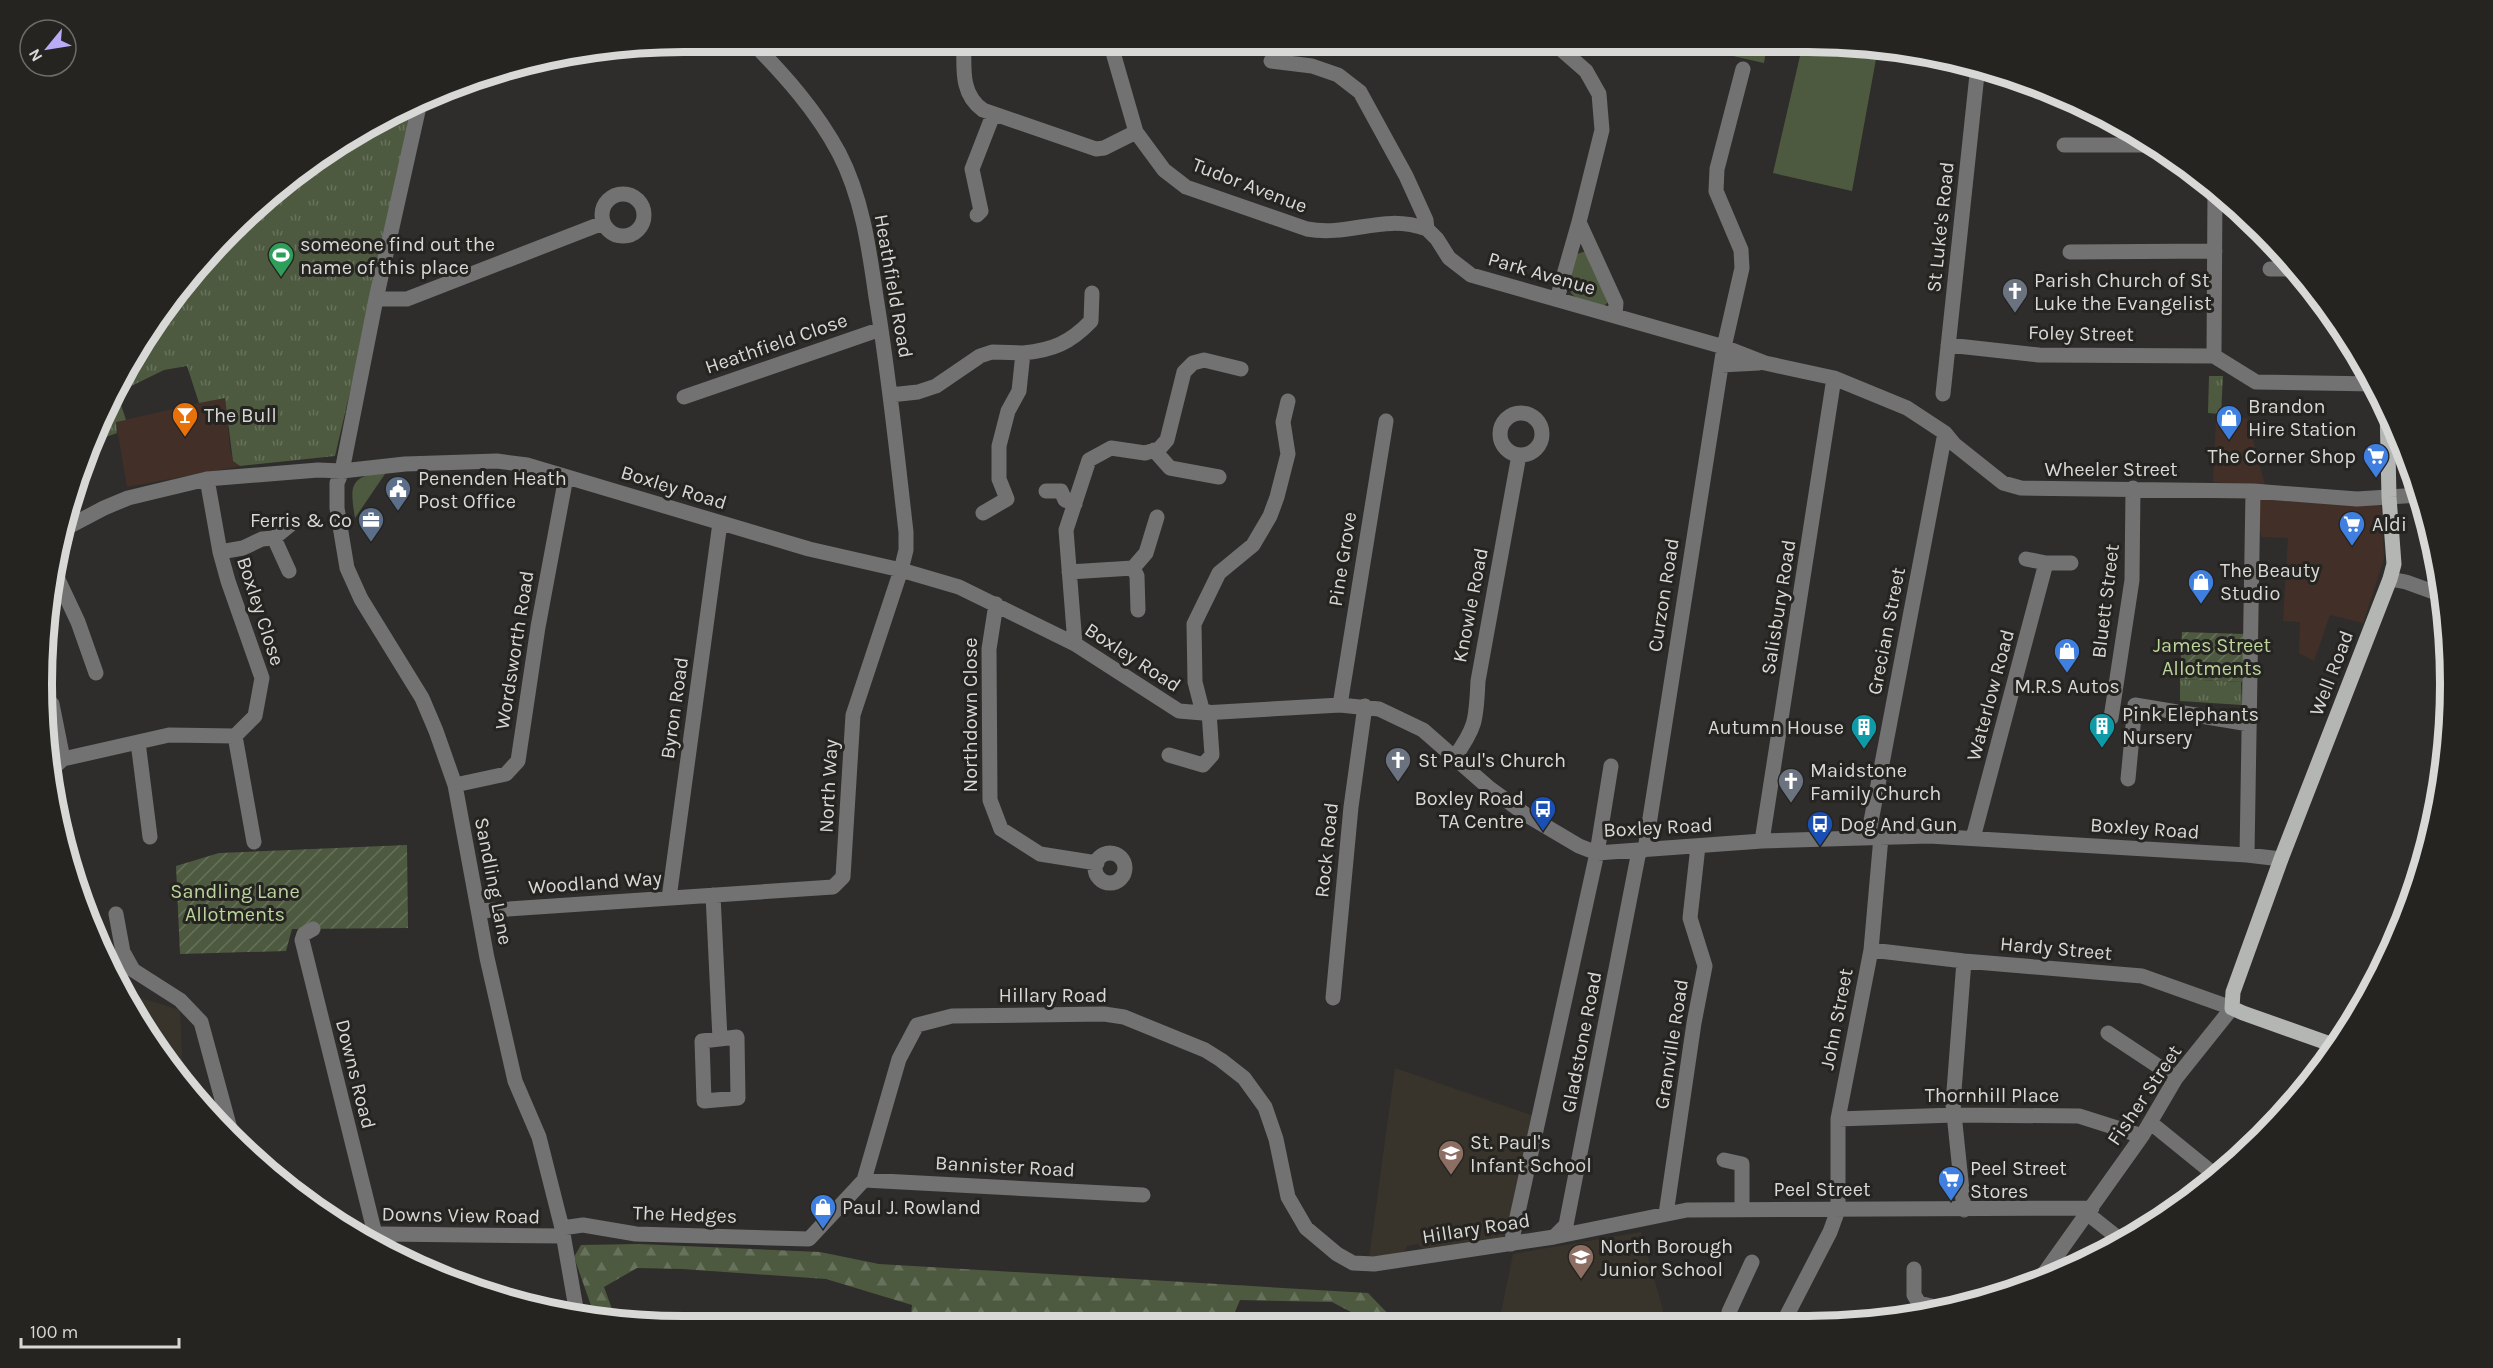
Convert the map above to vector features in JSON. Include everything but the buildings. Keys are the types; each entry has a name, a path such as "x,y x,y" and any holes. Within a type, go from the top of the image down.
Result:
{"main road":[{"name":"Well Road","path":"2232,1008 2233,992 2281,859 2390,579 2394,564 2388,432"},
{"path":"2232,1008 2328,1043"}],"street":[{"name":"Heathfield Road","path":"761,52 804,98 840,155 863,223 881,329 906,532 906,550 901,570"},
{"path":"964,52 966,88 977,106 993,115 1096,149 1104,148 1136,132"},
{"name":"Tudor Avenue","path":"1113,52 1136,132 1164,170 1186,187 1307,229 1324,232 1381,222 1412,224 1427,229"},
{"path":"1557,299 1602,130 1599,93 1586,71 1564,52"},
{"name":"Park Avenue","path":"1271,61 1312,66 1338,75 1360,92 1406,176 1426,220 1427,229 1437,239 1449,258 1471,275 1724,346 1765,363 1834,378"},
{"name":"Curzon Road","path":"1642,851 1724,346 1742,268 1741,250 1716,191 1717,169 1743,69"},
{"name":"St Luke's Road","path":"1943,394 1977,75"},
{"name":"Sandling Lane","path":"418,112 376,299 342,471 337,483 337,508 347,568 361,599 422,698 455,785 487,958 515,1081 537,1133 562,1232 575,1305"},
{"path":"978,215 981,211 972,169 993,115"},
{"path":"2064,145 2138,145"},
{"path":"2215,201 2214,356 2256,382 2364,384"},
{"path":"1579,222 1616,303 1615,315"},
{"path":"376,299 407,299 603,223"},
{"path":"2070,252 2215,251"},
{"path":"2270,269 2285,269"},
{"path":"890,395 918,392 936,386 980,356 992,352 1023,353 1049,350 1079,333 1091,321 1092,293"},
{"name":"Heathfield Close","path":"684,397 881,329"},
{"name":"Foley Street","path":"1948,345 2039,355 2214,356"},
{"path":"983,513 1007,499 999,479 999,446 1008,411 1019,391 1023,353"},
{"path":"1075,644 1066,530 1089,460 1111,448 1145,453 1159,449 1167,440 1184,372 1193,363 1204,360 1241,369"},
{"path":"1721,365 1765,363"},
{"name":"Wheeler Street","path":"1834,378 1907,408 1945,433 1954,444 2003,483 2041,490 2133,488 2253,491 2357,499 2411,496"},
{"name":"Salisbury Road","path":"1762,842 1834,378"},
{"path":"1169,756 1203,765 1212,755 1206,712 1195,682 1194,624 1219,573 1253,545 1270,516 1288,454 1283,422 1288,401"},
{"name":"Pine Grove","path":"1340,705 1386,421"},
{"name":"Grecian Street","path":"1875,837 1945,433"},
{"path":"1154,450 1170,468 1219,477"},
{"name":"Knowle Road","path":"1454,758 1470,736 1477,719 1478,681 1519,455"},
{"name":"Boxley Road","path":"73,525 128,498 207,479 318,470 342,471 405,464 496,462 527,465 809,549 901,570 959,587 1075,644 1179,711 1206,712 1340,705 1379,709 1423,730 1454,758 1525,814 1579,846 1597,853 1875,837 1973,838 2281,859"},
{"name":"Wordsworth Road","path":"455,785 506,774 518,761 538,627 566,477"},
{"name":"Boxley Close","path":"207,479 220,552 262,678 255,716 235,736"},
{"name":"Bluett Street","path":"2111,718 2132,580 2133,488"},
{"path":"1046,491 1060,491 1065,500 1075,504"},
{"path":"2247,855 2253,491"},
{"path":"1069,572 1133,568 1146,554 1157,517"},
{"name":"Byron Road","path":"669,898 720,523"},
{"path":"220,552 243,548 262,539 274,538 291,525"},
{"path":"274,538 289,571"},
{"path":"2026,559 2046,563 2071,563"},
{"name":"Waterlow Road","path":"1973,838 2046,563"},
{"path":"1133,568 1137,576 1138,610"},
{"name":"North Way","path":"713,895 833,887 843,877 853,715 901,570"},
{"path":"2390,579 2406,582 2433,593"},
{"path":"61,585 78,622 96,673"},
{"name":"Northdown Close","path":"996,604 989,649 990,800 1001,829 1040,854 1096,863"},
{"path":"2128,779 2135,705 2249,724"},
{"name":"Rock Road","path":"1333,998 1351,807 1365,706"},
{"path":"53,710 63,759"},
{"path":"58,764 63,759 169,735 235,736 254,842"},
{"path":"138,742 150,837"},
{"path":"1511,1244 1597,853 1611,766"},
{"name":"John Street","path":"1838,1210 1838,1119 1871,950 1875,837"},
{"name":"Granville Road","path":"1666,1214 1694,1023 1705,966 1690,918 1698,846"},
{"name":"Gladstone Road","path":"1554,1237 1566,1224 1642,851"},
{"path":"713,895 720,1039"},
{"name":"Woodland Way","path":"479,911 713,895"},
{"path":"116,914 123,952 133,970 180,1000 201,1022 228,1121"},
{"name":"Downs Road","path":"313,929 304,934 302,940 375,1234"},
{"name":"Hardy Street","path":"1871,950 1964,961 2142,976 2232,1008"},
{"path":"1964,961 1953,1104 1964,1210"},
{"name":"Fisher Street","path":"2047,1268 2147,1130 2176,1077 2232,1008"},
{"name":"Hillary Road","path":"808,1239 864,1180 899,1059 917,1026 952,1016 1104,1014 1124,1017 1195,1046 1221,1060 1244,1078 1261,1100 1268,1114 1276,1139 1288,1197 1296,1213 1306,1228 1337,1254 1353,1263 1374,1264 1554,1237"},
{"path":"2108,1033 2176,1077"},
{"path":"737,1037 738,1098 704,1101 702,1041 720,1039 737,1037"},
{"name":"Thornhill Place","path":"1838,1119 1954,1115 2079,1116 2147,1130"},
{"path":"2147,1130 2210,1171"},
{"path":"1724,1160 1742,1164 1742,1209"},
{"name":"Bannister Road","path":"864,1180 1143,1195"},
{"name":"Peel Street","path":"1554,1237 1691,1209 2090,1210"},
{"path":"1787,1316 1830,1232 1838,1210"},
{"path":"2090,1210 2116,1235"},
{"name":"The Hedges","path":"562,1232 583,1225 636,1234 808,1239"},
{"name":"Downs View Road","path":"375,1234 562,1232"},
{"path":"1729,1312 1752,1262"},
{"path":"1914,1269 1914,1295 1919,1303 1924,1304"}],"shaded area":[{"path":"225,397 230,449 233,461 240,466 127,487 116,422"},
{"path":"2247,418 2269,500 2381,504 2384,559 2363,623 2330,615 2314,661 2299,653 2300,622 2283,621 2288,538 2262,537 2243,484 2213,482 2216,419"},
{"path":"135,996 180,1010 182,1067"},
{"name":"St. Paul's Infant School","path":"1395,1068 1534,1116 1508,1236 1423,1249 1417,1244 1407,1246 1404,1253 1369,1258"},
{"name":"North Borough Junior School","path":"1641,1232 1664,1314 1662,1316 1500,1316 1513,1254"}],"green space":[{"path":"1716,52 1766,52 1764,63"},
{"path":"1801,52 1876,57 1852,191 1773,173"},
{"path":"415,114 335,456 240,466 233,461 225,398 199,403 187,366 164,370 127,388 159,333 183,300 237,237 300,183 333,159 368,137"},
{"path":"1586,251 1611,300 1601,308 1574,296 1568,285 1574,255"},
{"path":"2209,376 2223,376 2221,414 2208,413"},
{"path":"120,401 126,420 116,422 117,433 103,438"},
{"path":"387,471 355,518 352,496 355,483 366,476"},
{"name":"James Street Allotments","path":"2182,632 2244,634 2242,682 2180,679"},
{"path":"2180,679 2241,682 2242,705 2180,701"},
{"name":"Sandling Lane Allotments","path":"407,845 408,928 292,929 286,951 180,954 176,866 219,853"},
{"path":"639,1244 820,1252 879,1264 1368,1293 1390,1316 1359,1316 1332,1302 1240,1300 1235,1316 911,1316 912,1305 826,1279 637,1268 604,1287 613,1311 592,1308 574,1257 581,1245"},
{"path":"2061,1257 2065,1260 2055,1265"}],"place":[{"name":"someone find out the name of this place","path":"281,278"},
{"name":"Parish Church of St Luke the Evangelist","path":"2015,314"},
{"name":"The Bull","path":"185,438"},
{"name":"Brandon Hire Station","path":"2229,441"},
{"name":"The Corner Shop","path":"2376,479"},
{"name":"Penenden Heath Post Office","path":"398,512"},
{"name":"Ferris & Co","path":"371,543"},
{"name":"Aldi","path":"2352,547"},
{"name":"The Beauty Studio","path":"2201,605"},
{"name":"M.R.S Autos","path":"2067,674"},
{"name":"Pink Elephants Nursery","path":"2102,749"},
{"name":"Autumn House","path":"1864,750"},
{"name":"St Paul's Church","path":"1398,783"},
{"name":"Maidstone Family Church","path":"1791,804"},
{"name":"Boxley Road TA Centre","path":"1543,832"},
{"name":"Dog And Gun","path":"1820,847"},
{"name":"St. Paul's Infant School","path":"1451,1176"},
{"name":"Peel Street Stores","path":"1951,1202"},
{"name":"Paul J. Rowland","path":"823,1230"},
{"name":"North Borough Junior School","path":"1581,1280"}]}
